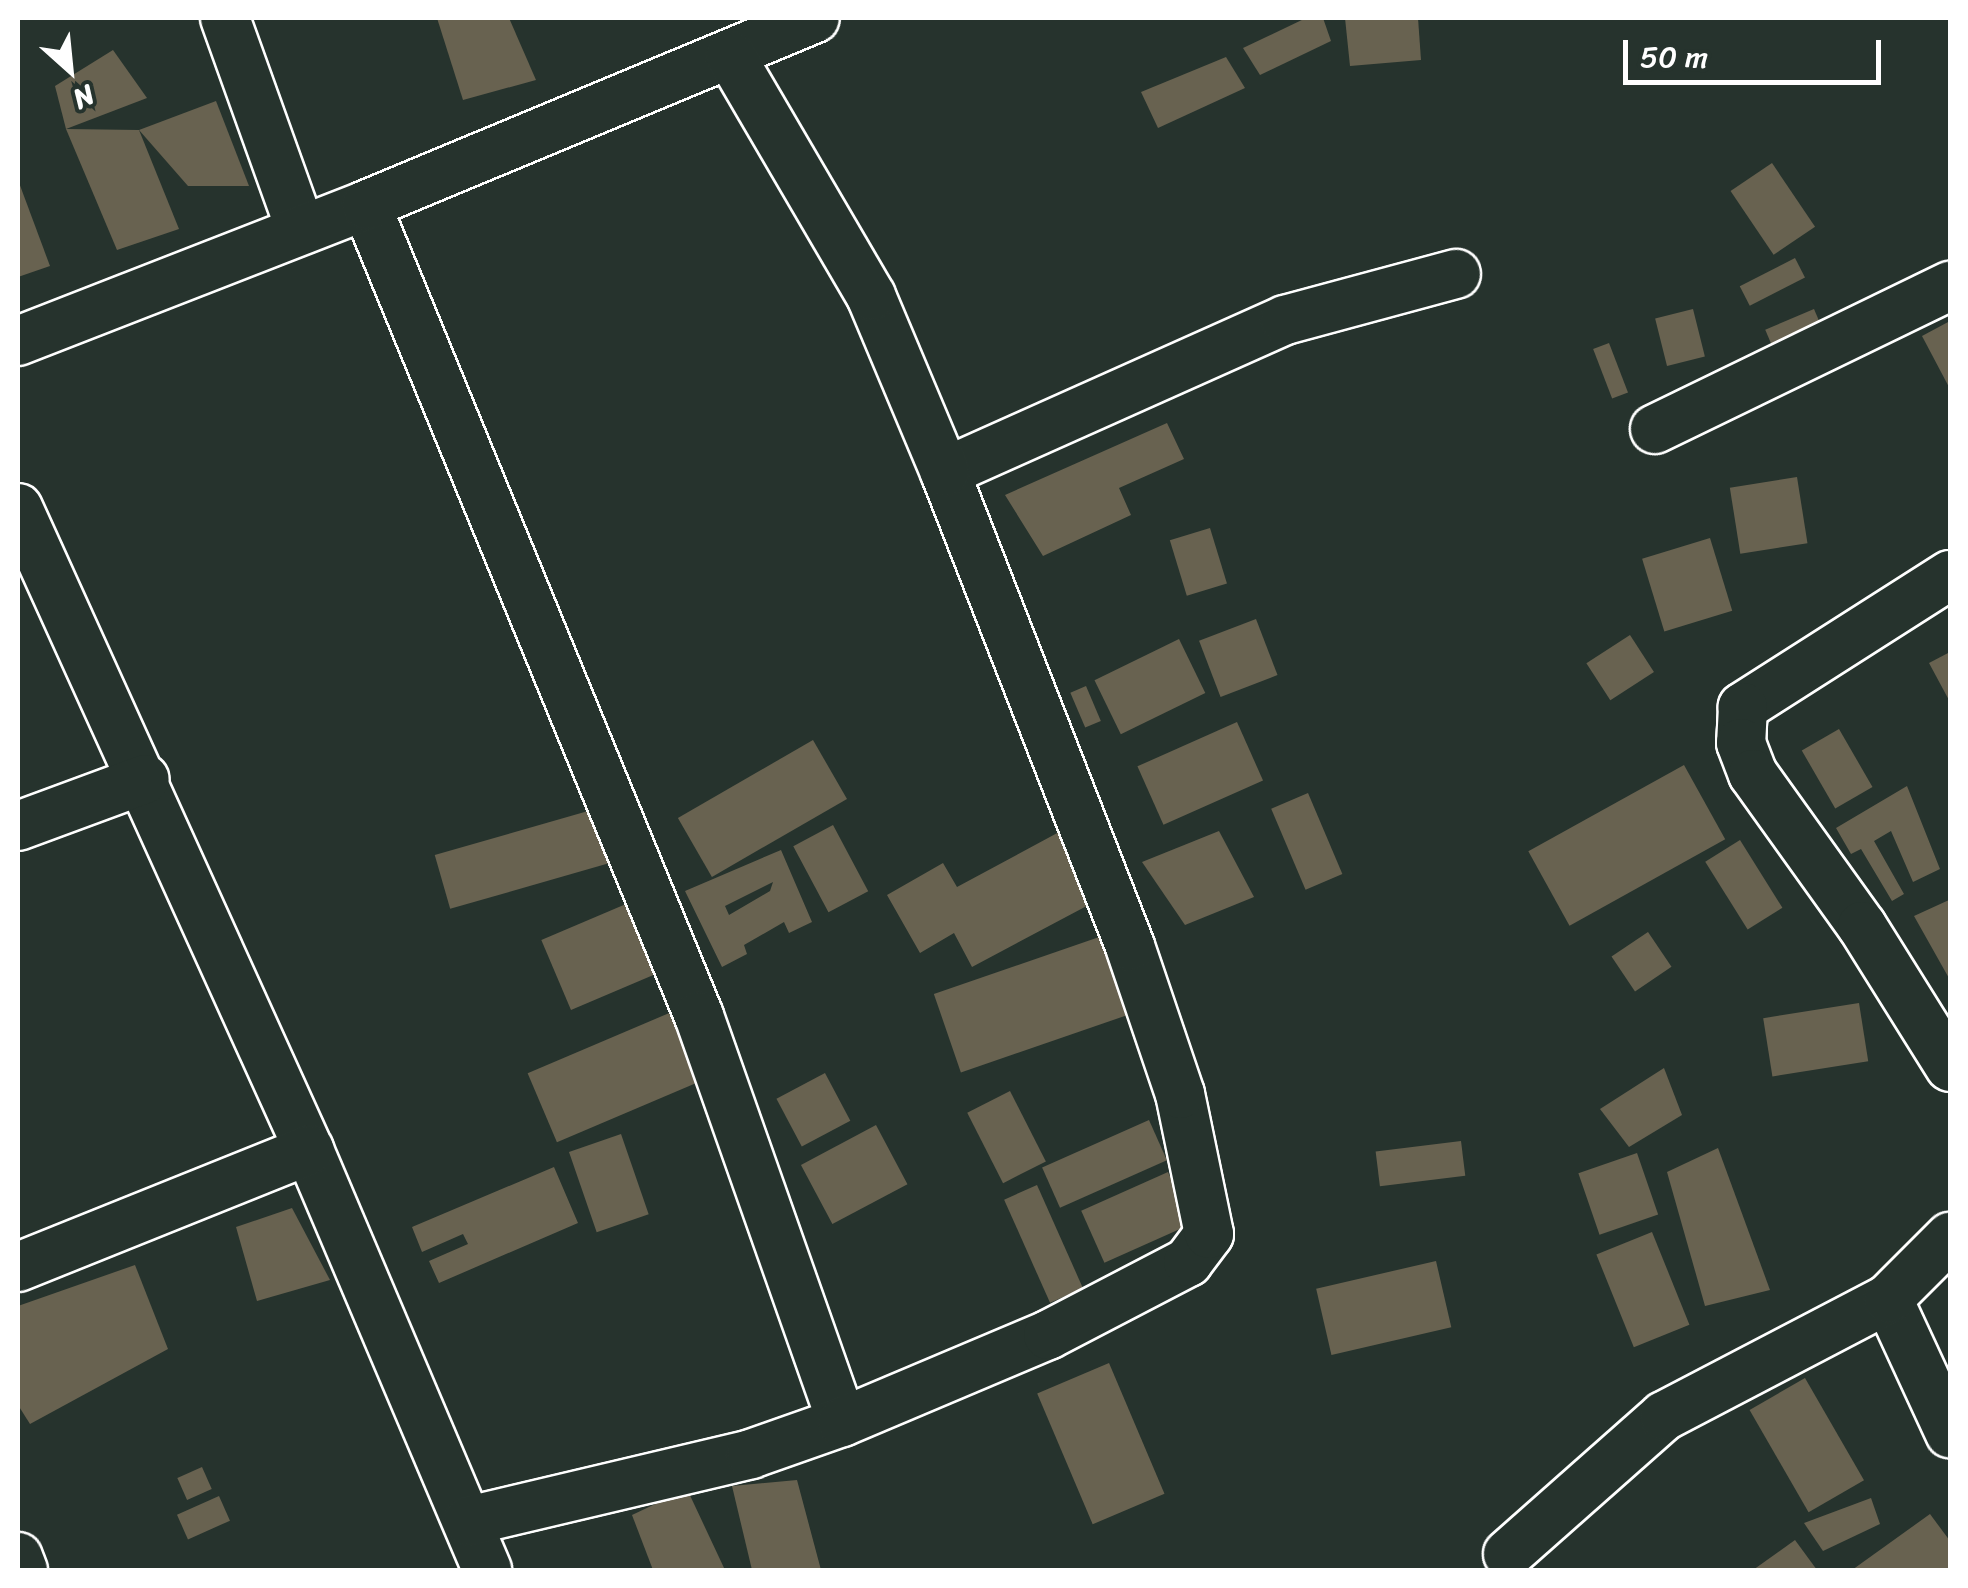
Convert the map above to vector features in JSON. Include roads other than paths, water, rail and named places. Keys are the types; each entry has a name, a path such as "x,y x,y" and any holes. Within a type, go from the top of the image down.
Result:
{"street":[{"path":"225,18 301,230"},
{"path":"18,341 366,206 815,18"},
{"path":"468,1521 664,1478 842,1422 1048,1336 1188,1262 1209,1234 1180,1094 1130,946 945,472 871,296 730,55"},
{"path":"366,206 692,998 842,1422"},
{"path":"945,472 1285,320 1456,274"},
{"path":"1655,429 1950,286"},
{"path":"18,508 145,780 309,1150 487,1570"},
{"path":"1950,575 1742,707 1741,743 1753,774 1862,926 1950,1067"},
{"path":"18,826 145,780"},
{"path":"18,1267 309,1150"},
{"path":"1508,1554 1664,1416 1888,1299 1950,1237"},
{"path":"1888,1299 1950,1434"},
{"path":"18,1557 23,1570"}]}
